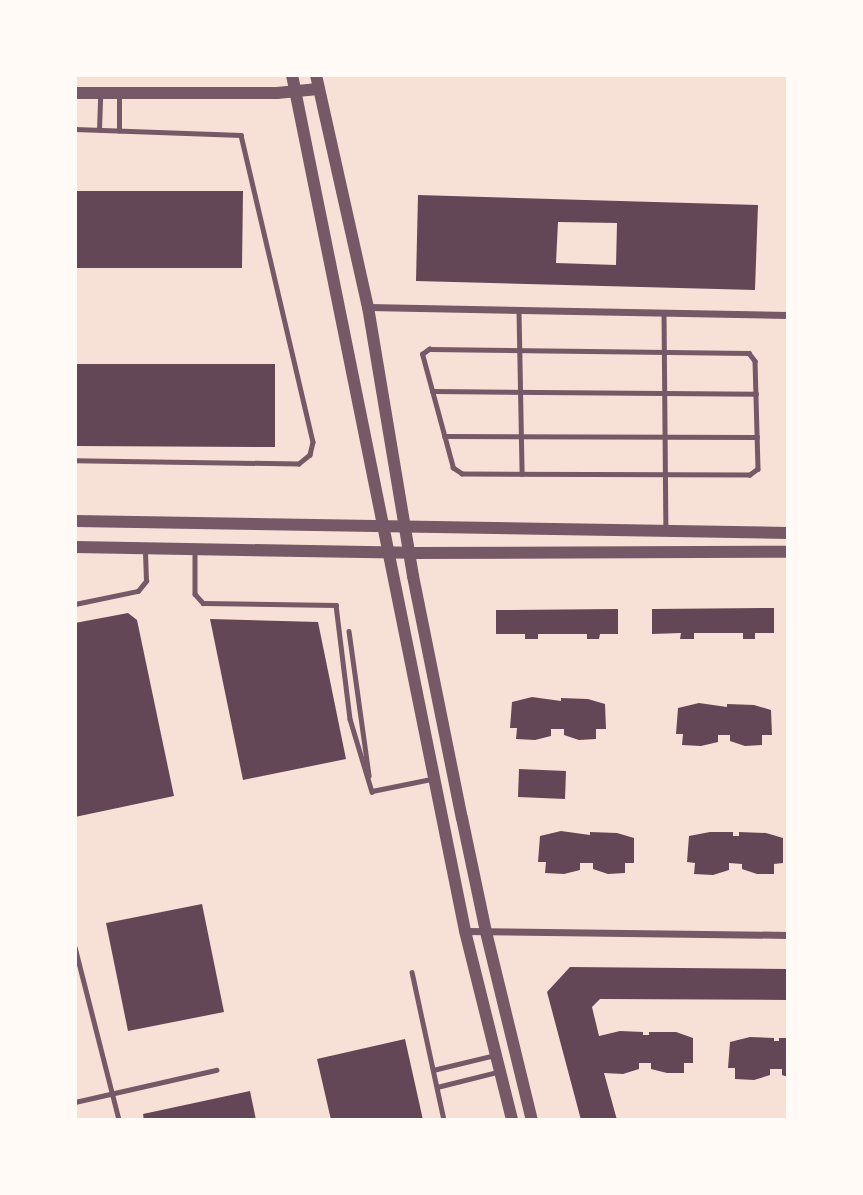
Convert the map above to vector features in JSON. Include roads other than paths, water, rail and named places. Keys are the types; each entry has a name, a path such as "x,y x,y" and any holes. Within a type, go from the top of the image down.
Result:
{"street":[{"path":"292,75 465,931 512,1120"},
{"path":"75,93 295,91 317,82 368,307 410,553 486,932 532,1120"},
{"path":"368,307 788,315"},
{"path":"75,521 788,533"},
{"path":"75,547 195,547 410,553 788,552"},
{"path":"465,931 788,934"}],"lane":[{"path":"99,130 100,93"},
{"path":"119,93 119,131"},
{"path":"75,129 241,135 313,442 310,455 299,464 75,461"},
{"path":"519,310 522,474"},
{"path":"664,313 667,475 665,533"},
{"path":"429,349 665,352 749,353 755,361 758,469 750,475 462,474 453,468 422,354 429,349"},
{"path":"432,391 756,394"},
{"path":"444,436 757,437"},
{"path":"75,604 138,591 146,581 145,547"},
{"path":"195,547 195,594 203,603 336,605 350,719 372,792"},
{"path":"349,631 372,792"},
{"path":"372,792 435,778"},
{"path":"75,947 119,1120"},
{"path":"412,972 444,1120"},
{"path":"433,1070 496,1054"},
{"path":"75,1102 216,1070"},
{"path":"437,1087 501,1071"}]}
